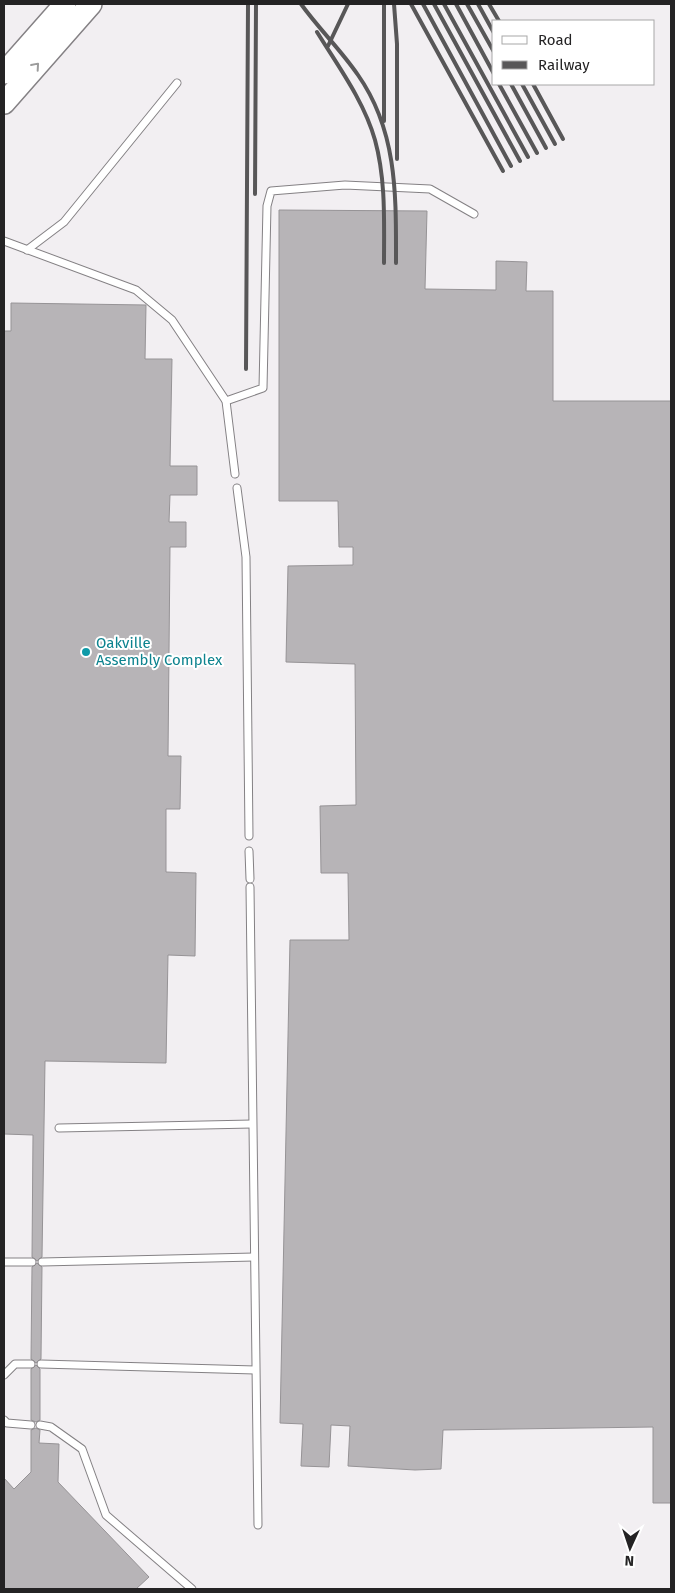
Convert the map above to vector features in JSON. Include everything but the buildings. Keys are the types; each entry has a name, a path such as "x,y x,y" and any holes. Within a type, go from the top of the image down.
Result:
{"main road":[{"path":"4,72 65,4"},
{"path":"4,103 91,4"}],"lane":[{"path":"27,250 64,222 177,83"},
{"path":"226,401 263,388 267,206 270,192 345,185 430,189 474,214"},
{"path":"4,241 136,290 172,320 226,401 235,474"},
{"path":"237,488 246,557 249,836"},
{"path":"249,851 258,1525"},
{"path":"58,1128 252,1124"},
{"path":"42,1262 254,1257"},
{"path":"4,1262 32,1262"},
{"path":"4,1375 15,1364 31,1364"},
{"path":"41,1364 256,1370"},
{"path":"4,1420 7,1423 31,1425"},
{"path":"40,1425 52,1427 82,1449 106,1515 192,1589"}],"railway":[{"path":"246,369 248,4"},
{"path":"255,194 256,4"},
{"path":"301,4 358,75 381,119 388,142 395,190 396,263"},
{"path":"328,46 348,4"},
{"path":"384,4 384,121"},
{"path":"394,4 397,44 397,159"},
{"path":"411,4 503,171"},
{"path":"423,4 511,166"},
{"path":"434,4 520,161"},
{"path":"444,4 528,157"},
{"path":"456,4 492,70"},
{"path":"467,4 492,48"},
{"path":"478,4 492,29"},
{"path":"489,4 498,20"},
{"path":"317,32 342,71 364,111 375,140 383,186 384,263"},
{"path":"500,85 537,153"},
{"path":"512,85 546,148"},
{"path":"523,85 555,144"},
{"path":"534,85 563,139"}],"place":[{"name":"Oakville Assembly Complex","path":"86,652"}]}
